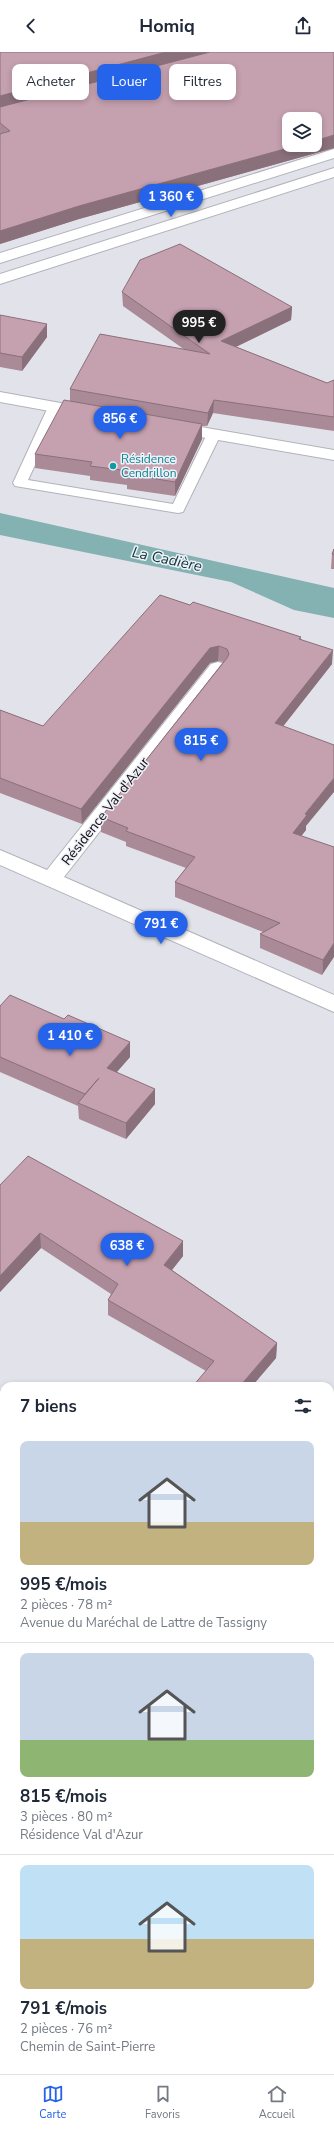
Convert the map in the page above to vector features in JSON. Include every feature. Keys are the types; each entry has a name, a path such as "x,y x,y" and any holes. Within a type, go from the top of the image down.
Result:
{"street":[{"path":"0,258 334,153"},
{"path":"0,279 334,172"},
{"path":"0,398 100,415"},
{"path":"153,424 334,455"},
{"name":"Résidence Val d'Azur","path":"51,879 218,668"},
{"path":"0,857 334,1004"}],"lane":[{"path":"55,407 20,484 178,509 214,434"}],"water":[{"name":"La Cadière","path":"0,513 334,588 334,618 294,610 231,582 0,535"}],"building":[{"path":"0,52 166,52 121,64 97,64 97,70 89,72 89,64 12,64 12,93 0,96"},
{"path":"210,52 334,52 334,135 322,139 322,112 282,112 282,150 79,206 0,231 0,134 10,131 0,123 0,107 27,100 89,100 89,84 97,82 97,100 161,100 161,65"},
{"path":"180,244 292,307 221,341 327,383 334,380 334,417 214,400 208,413 70,389 100,334 210,354 122,292 140,260"},
{"path":"0,315 47,324 22,357 0,353"},
{"path":"64,400 202,424 175,482 127,474 129,471 90,466 92,462 35,454"},
{"path":"160,595 190,605 193,602 301,637 299,639 333,650 275,723 334,745 334,778 305,814 307,815 293,833 334,847 334,943 323,960 260,934 280,923 175,882 195,857 126,831 128,828 101,817 227,658 229,654 227,649 219,646 210,648 81,809 0,778 0,710 43,726"},
{"path":"10,995 64,1019 68,1015 130,1042 107,1068 155,1089 126,1123 78,1103 99,1078 85,1094 0,1057 0,1006"},
{"path":"28,1156 183,1241 164,1265 277,1343 243,1382 196,1382 214,1361 108,1300 118,1284 40,1233 0,1276 0,1185"}],"place":[{"name":"Résidence Cendrillon","path":"113,466"}]}
